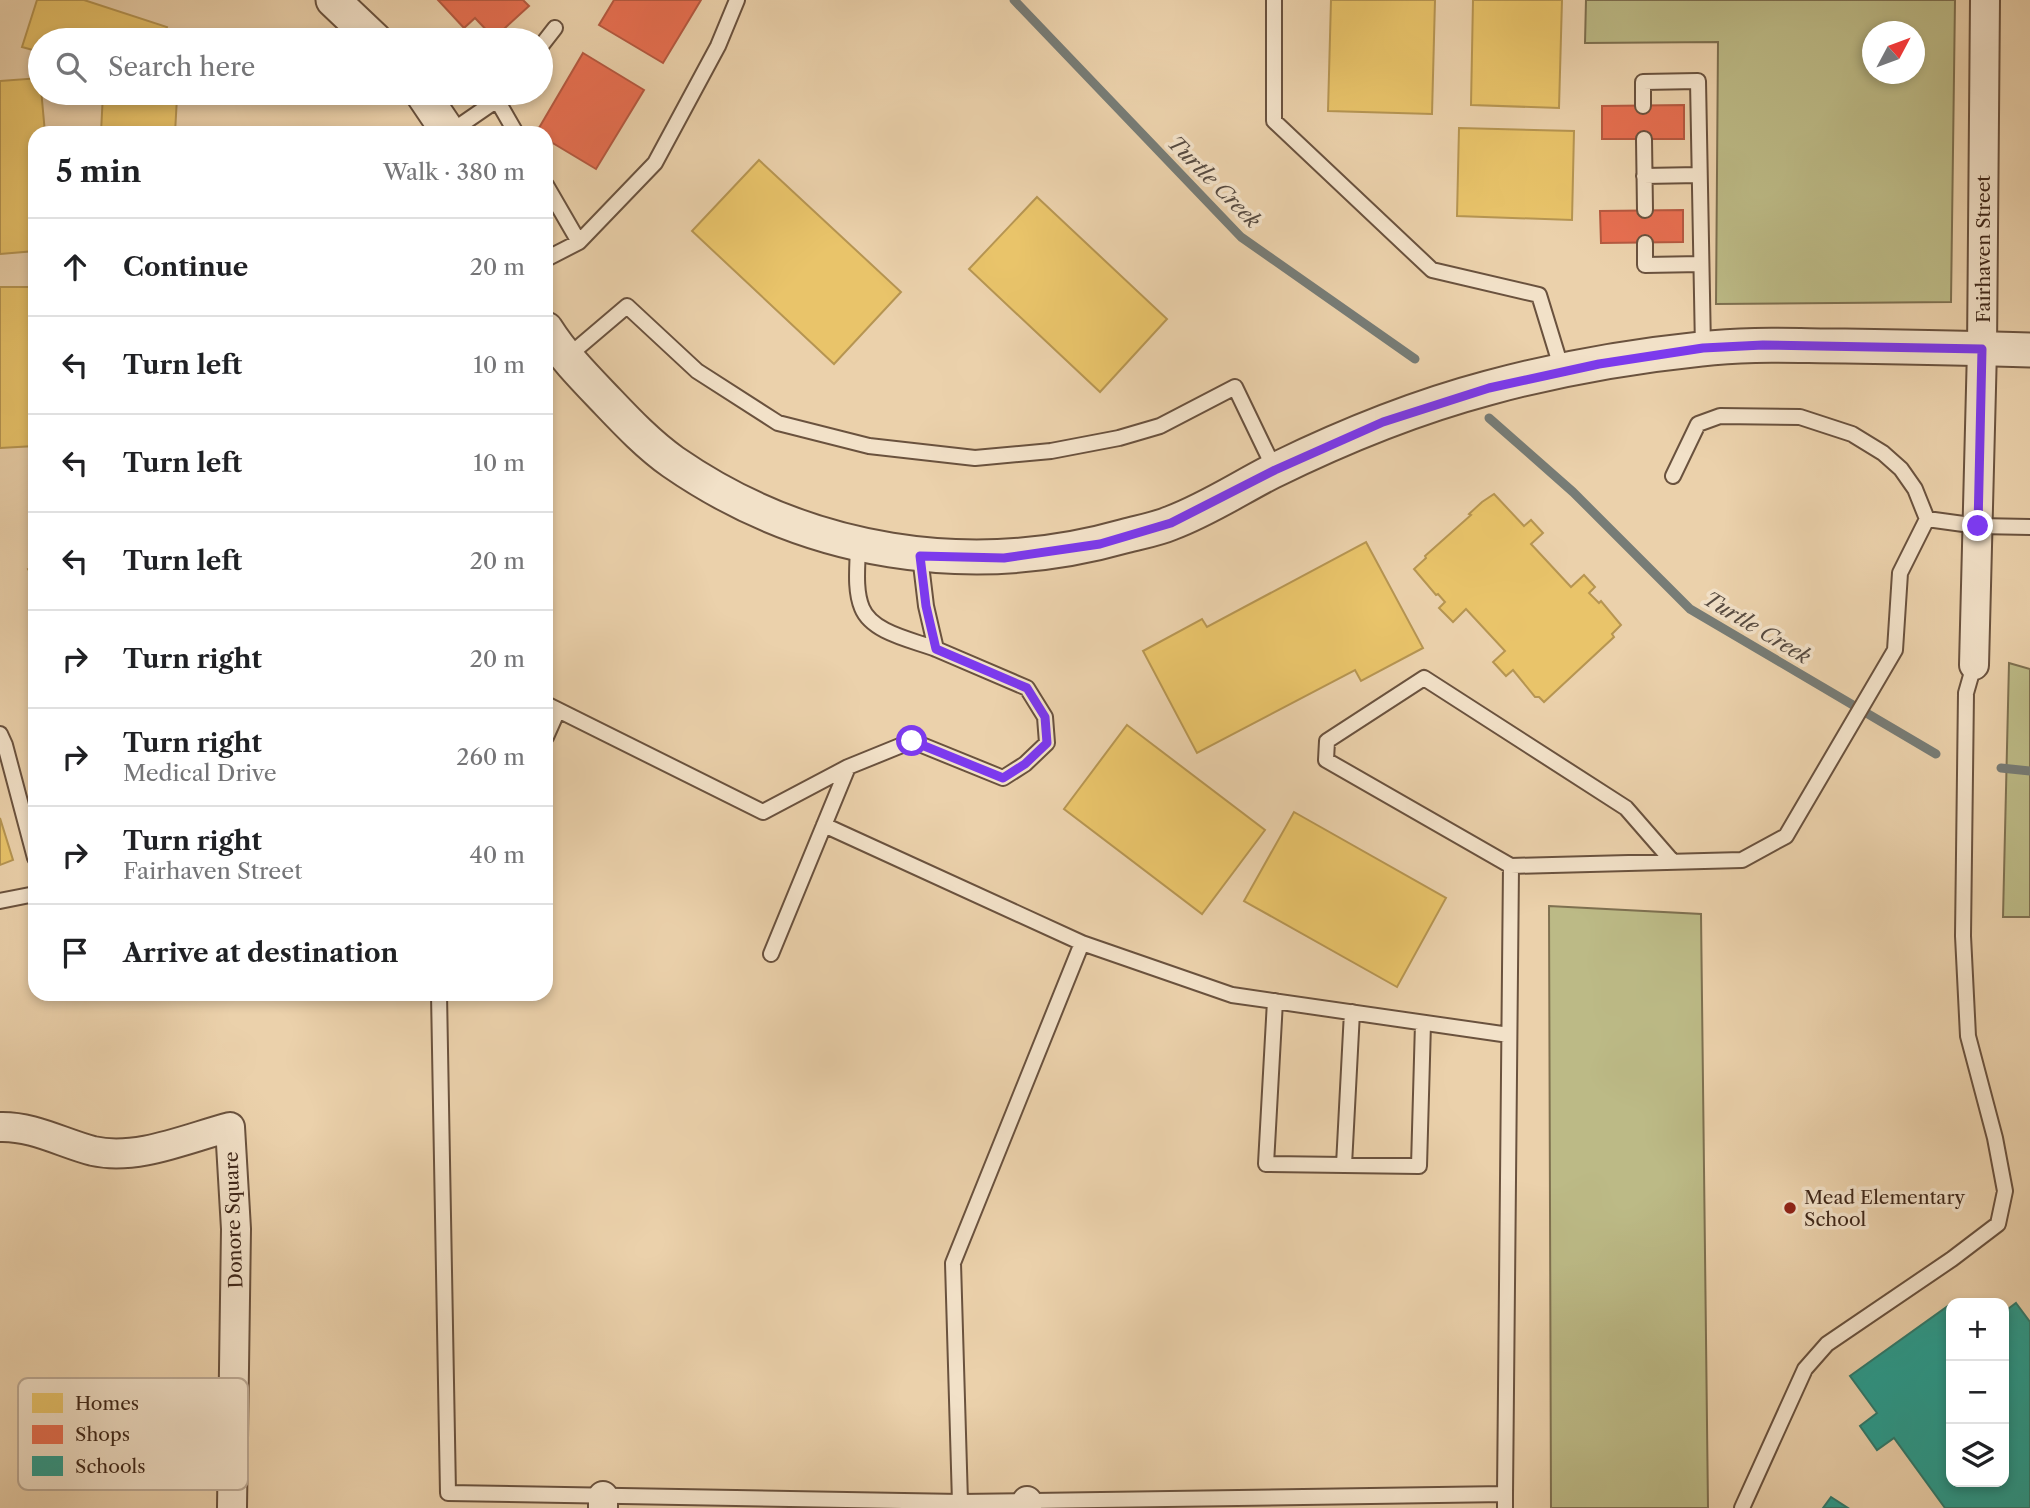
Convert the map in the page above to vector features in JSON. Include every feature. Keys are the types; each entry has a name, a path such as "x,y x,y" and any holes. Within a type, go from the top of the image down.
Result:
{"street":[{"path":"333,0 362,28"},
{"name":"Fairhaven Street","path":"1974,665 1982,349 1985,0"},
{"path":"430,105 444,126"},
{"path":"553,338 567,357 642,435 670,460 720,492 773,517 824,535 858,543 920,556 1004,558 1100,544 1171,523 1275,470 1383,422 1489,388 1563,372 1703,348 1763,345 2030,349"},
{"name":"Donore Square","path":"0,1127 25,1129 95,1152 118,1153 146,1150 230,1127 236,1229 234,1378"},
{"name":"Donore Square","path":"232,1490 232,1508"}],"lane":[{"path":"553,256 579,242 655,163 718,47 737,0"},
{"path":"1274,0 1274,121 1432,270 1539,295 1563,372"},
{"path":"1643,106 1643,82 1698,81 1703,348"},
{"path":"459,126 489,105"},
{"path":"504,105 513,126"},
{"path":"1644,139 1645,210"},
{"path":"1644,176 1699,175"},
{"path":"553,197 579,242"},
{"path":"1645,243 1645,265 1701,264"},
{"path":"567,357 626,306 697,371 778,423 869,446 975,458 1051,451 1119,439 1160,426 1235,387 1275,470"},
{"path":"1673,476 1698,424 1720,416 1800,417 1852,434 1883,453 1901,469 1915,489 1927,519 1900,573 1895,650 1786,836 1742,860 1673,862 1511,866 1326,760 1327,741 1424,678 1626,808 1673,862"},
{"path":"1927,519 1978,526 2030,527"},
{"path":"553,707 763,812 848,768 912,741 1003,778 1025,764 1047,743 1045,717 1027,688 877,626 861,607 858,589 858,543"},
{"path":"920,556 926,606 936,649"},
{"path":"1742,1508 1805,1369 1827,1344 1952,1259 1998,1224 2005,1191 1995,1138 1968,1036 1963,944 1966,693 1974,665"},
{"path":"0,734 28,832"},
{"path":"771,954 848,768"},
{"path":"824,825 1082,943 1232,995 1509,1035"},
{"path":"439,1001 448,1493 603,1502 960,1502 1027,1505 1505,1501 1511,866"},
{"path":"0,901 28,895"},
{"path":"960,1502 953,1263 1082,943"},
{"path":"1275,1001 1266,1164 1419,1166 1423,1023"},
{"path":"1344,1165 1352,1012"}],"shaded area":[{"path":"1586,0 1955,0 1951,302 1716,304 1718,42 1585,43"},
{"path":"2009,663 2030,669 2030,917 2003,917"},
{"path":"1549,906 1701,914 1708,1508 1551,1508"}],"building: Homes":[{"path":"37,0 84,0 167,27 167,28 28,28"},
{"path":"1331,0 1435,0 1432,114 1328,111"},
{"path":"1473,0 1562,0 1559,108 1471,105"},
{"path":"28,28 28,49 22,47"},
{"path":"28,79 28,105 42,105 44,126 28,126 28,252 0,254 0,81"},
{"path":"102,105 177,105 175,126 101,126"},
{"path":"1459,128 1574,131 1572,220 1457,216"},
{"path":"759,160 901,292 834,364 692,231"},
{"path":"1037,197 1167,319 1100,392 969,269"},
{"path":"0,287 28,287 28,446 0,448"},
{"path":"1494,494 1524,526 1531,520 1543,533 1531,544 1571,587 1584,575 1595,587 1589,593 1599,603 1601,601 1621,625 1612,634 1614,637 1544,702 1535,697 1513,670 1506,676 1493,662 1505,651 1466,609 1453,622 1439,608 1445,602 1414,569 1471,515 1469,514"},
{"path":"1366,542 1423,648 1361,681 1355,670 1197,753 1143,651 1202,619 1207,627"},
{"path":"1127,725 1265,830 1202,914 1064,809"},
{"path":"1294,812 1446,898 1397,987 1244,901"},
{"path":"0,818 13,860 0,865"}],"building: Shops":[{"path":"438,0 523,0 529,6 505,28 484,28 475,18 464,28"},
{"path":"614,0 701,0 663,63 599,25"},
{"path":"583,53 644,90 596,169 553,143 553,126 540,126"},
{"path":"1684,105 1684,139 1602,139 1602,106"},
{"path":"1683,210 1683,242 1601,243 1600,211"}],"building: Schools":[{"path":"2016,1303 2030,1322 2030,1508 1945,1508 1894,1438 1877,1450 1860,1426 1877,1413 1850,1376 1946,1307 1946,1487 2009,1487 2009,1308"},
{"path":"1831,1497 1848,1508 1823,1508"}],"waterway":[{"name":"Turtle Creek","path":"1014,0 1241,237 1415,359"},
{"name":"Turtle Creek","path":"1489,418 1573,492 1690,609 1936,754"},
{"name":"Turtle Creek","path":"2001,768 2030,771"}],"place":[{"name":"Mead Elementary School","path":"1790,1208"}],"route":[{"path":"912,741 1003,778 1025,764 1047,743 1045,717 1027,688 936,649 926,606 920,556 1004,558 1100,544 1171,523 1275,470 1383,422 1489,388 1599,364 1703,348 1763,345 1982,349 1978,526"}]}
